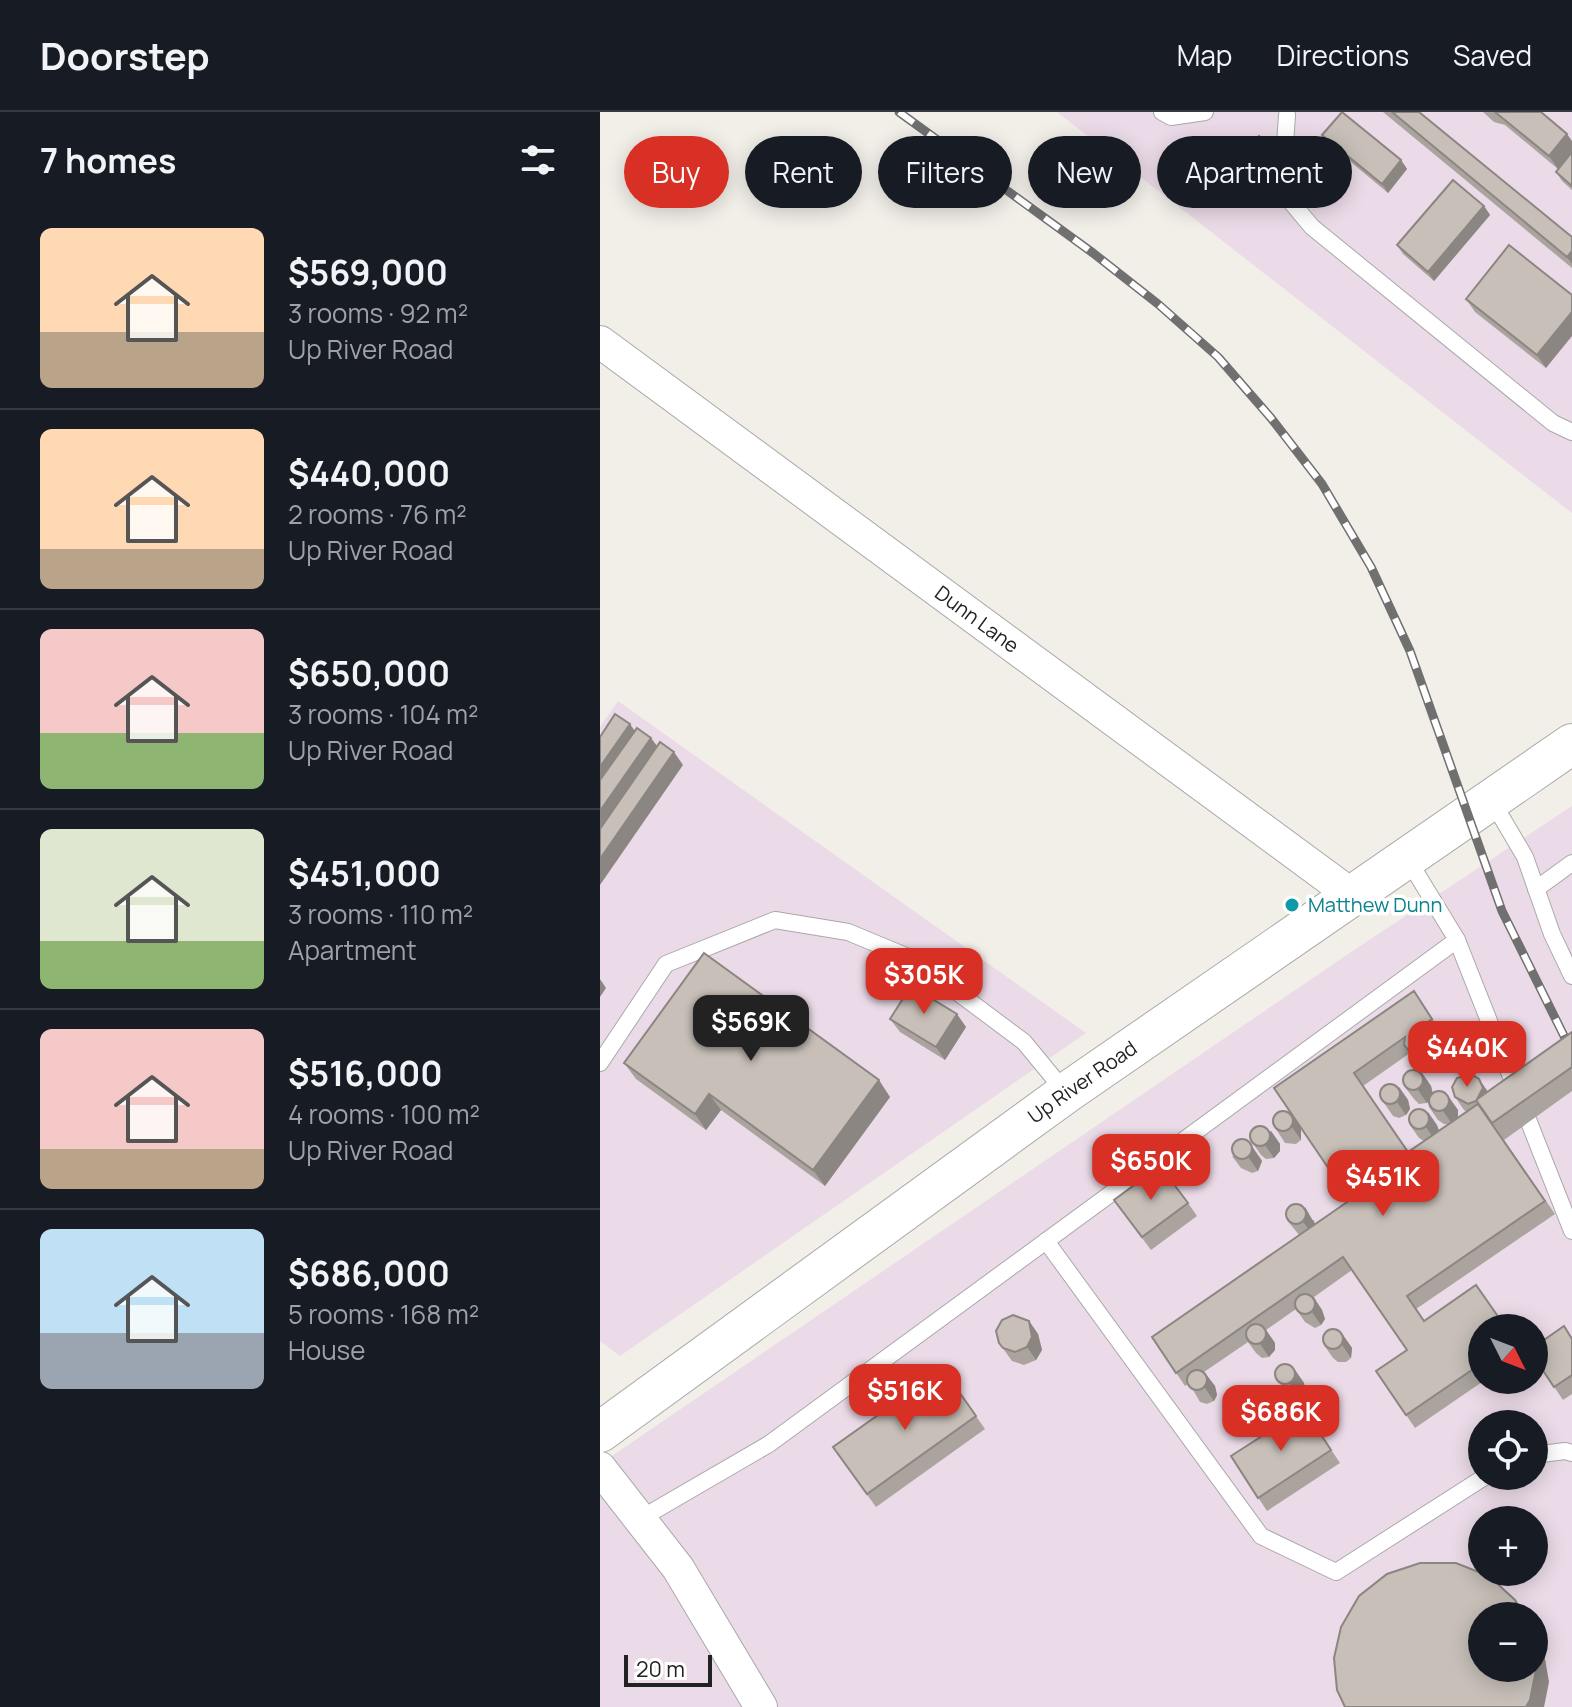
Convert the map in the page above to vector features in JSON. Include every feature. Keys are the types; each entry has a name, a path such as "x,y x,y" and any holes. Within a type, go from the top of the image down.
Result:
{"street":[{"name":"Dunn Lane","path":"600,342 1353,896"},
{"name":"Up River Road","path":"600,1432 1066,1093 1572,744"},
{"path":"600,1468 678,1568 761,1707"}],"lane":[{"path":"1162,112 1171,117 1205,112"},
{"path":"1283,113 1284,160 1276,184 1312,227 1553,423 1572,432"},
{"path":"1492,801 1525,857 1552,934 1572,976"},
{"path":"1407,858 1457,940 1572,1231"},
{"path":"1536,889 1572,863"},
{"path":"600,1063 666,964 775,920 848,932 913,959 1024,1042 1066,1093"},
{"path":"640,1519 769,1444 1457,940"},
{"path":"1046,1241 1261,1536 1336,1572 1468,1488"},
{"path":"1548,1453 1572,1453"}],"shaded area":[{"path":"1057,112 1572,112 1572,513 1180,208 1352,208 1352,136 1157,136 1157,190 1141,177 1141,136 1088,136"},
{"path":"618,701 1086,1033 620,1356 600,1341 600,727"},
{"path":"1572,806 1572,1707 600,1707 600,1464 1354,950"}],"building":[{"path":"1342,112 1401,160 1382,184 1352,160 1352,136 1322,135"},
{"path":"1392,112 1419,112 1572,237 1572,251 1567,257"},
{"path":"1495,112 1541,112 1567,134 1549,156"},
{"path":"1572,152 1572,186 1556,172"},
{"path":"1453,180 1484,206 1428,272 1397,245"},
{"path":"1509,245 1572,295 1572,312 1537,355 1466,299"},
{"path":"615,714 630,724 600,767 600,737"},
{"path":"637,728 651,738 600,811 600,780"},
{"path":"660,742 674,752 600,859 600,829"},
{"path":"704,953 879,1080 813,1170 709,1094 695,1114 624,1063"},
{"path":"911,986 957,1014 936,1047 890,1019"},
{"path":"1414,991 1432,1019 1411,1033 1421,1037 1423,1046 1418,1052 1411,1053 1404,1045 1405,1037 1354,1073 1408,1152 1478,1104 1545,1201 1407,1296 1424,1321 1476,1285 1496,1314 1468,1314 1468,1373 1406,1415 1376,1371 1407,1350 1343,1257 1176,1373 1152,1337 1350,1200 1274,1088"},
{"path":"1572,1032 1572,1067 1492,1123 1476,1100"},
{"path":"1409,1070 1417,1070 1423,1080 1417,1090 1409,1090 1403,1084 1403,1076"},
{"path":"1471,1074 1479,1079 1483,1088 1476,1101 1468,1104 1455,1097 1452,1087 1457,1078"},
{"path":"1390,1084 1397,1087 1400,1094 1397,1101 1390,1104 1383,1101 1380,1094 1383,1087"},
{"path":"1435,1091 1443,1091 1449,1101 1443,1111 1435,1111 1429,1105 1429,1097"},
{"path":"1419,1109 1426,1112 1429,1119 1426,1126 1419,1129 1412,1126 1409,1119 1412,1112"},
{"path":"1283,1111 1290,1114 1293,1121 1290,1128 1283,1131 1276,1128 1273,1121 1276,1114"},
{"path":"1260,1126 1267,1129 1270,1136 1267,1143 1260,1146 1253,1143 1250,1136 1253,1129"},
{"path":"1238,1139 1246,1139 1252,1149 1246,1159 1238,1159 1232,1153 1232,1145"},
{"path":"1160,1166 1188,1203 1142,1237 1114,1200"},
{"path":"1296,1204 1303,1207 1306,1214 1303,1221 1296,1224 1289,1221 1286,1214 1289,1207"},
{"path":"1301,1294 1309,1294 1315,1304 1309,1314 1301,1314 1295,1308 1295,1300"},
{"path":"1013,1315 1029,1321 1032,1337 1027,1347 1015,1352 1003,1348 996,1331 1002,1320"},
{"path":"1256,1324 1263,1327 1266,1334 1263,1341 1256,1344 1249,1341 1246,1334 1249,1327"},
{"path":"1564,1326 1572,1339 1572,1375 1554,1387 1548,1378 1548,1337"},
{"path":"1333,1329 1340,1332 1343,1339 1340,1346 1333,1349 1326,1346 1323,1339 1326,1332"},
{"path":"1281,1364 1289,1364 1295,1374 1289,1384 1281,1384 1275,1378 1275,1370"},
{"path":"943,1369 976,1416 867,1494 833,1447"},
{"path":"1197,1370 1204,1373 1207,1380 1204,1387 1197,1390 1190,1387 1187,1380 1190,1373"},
{"path":"1304,1409 1331,1450 1258,1498 1231,1456"},
{"path":"1420,1563 1456,1563 1468,1568 1468,1586 1500,1586 1515,1600 1468,1602 1468,1682 1534,1682 1526,1707 1345,1707 1337,1690 1334,1658 1341,1627 1359,1596 1387,1574"}],"railway":[{"path":"899,112 1158,304 1218,357 1322,484 1371,567 1410,651 1502,911 1572,1052"}],"place":[{"name":"Matthew Dunn","path":"1292,905"}]}
